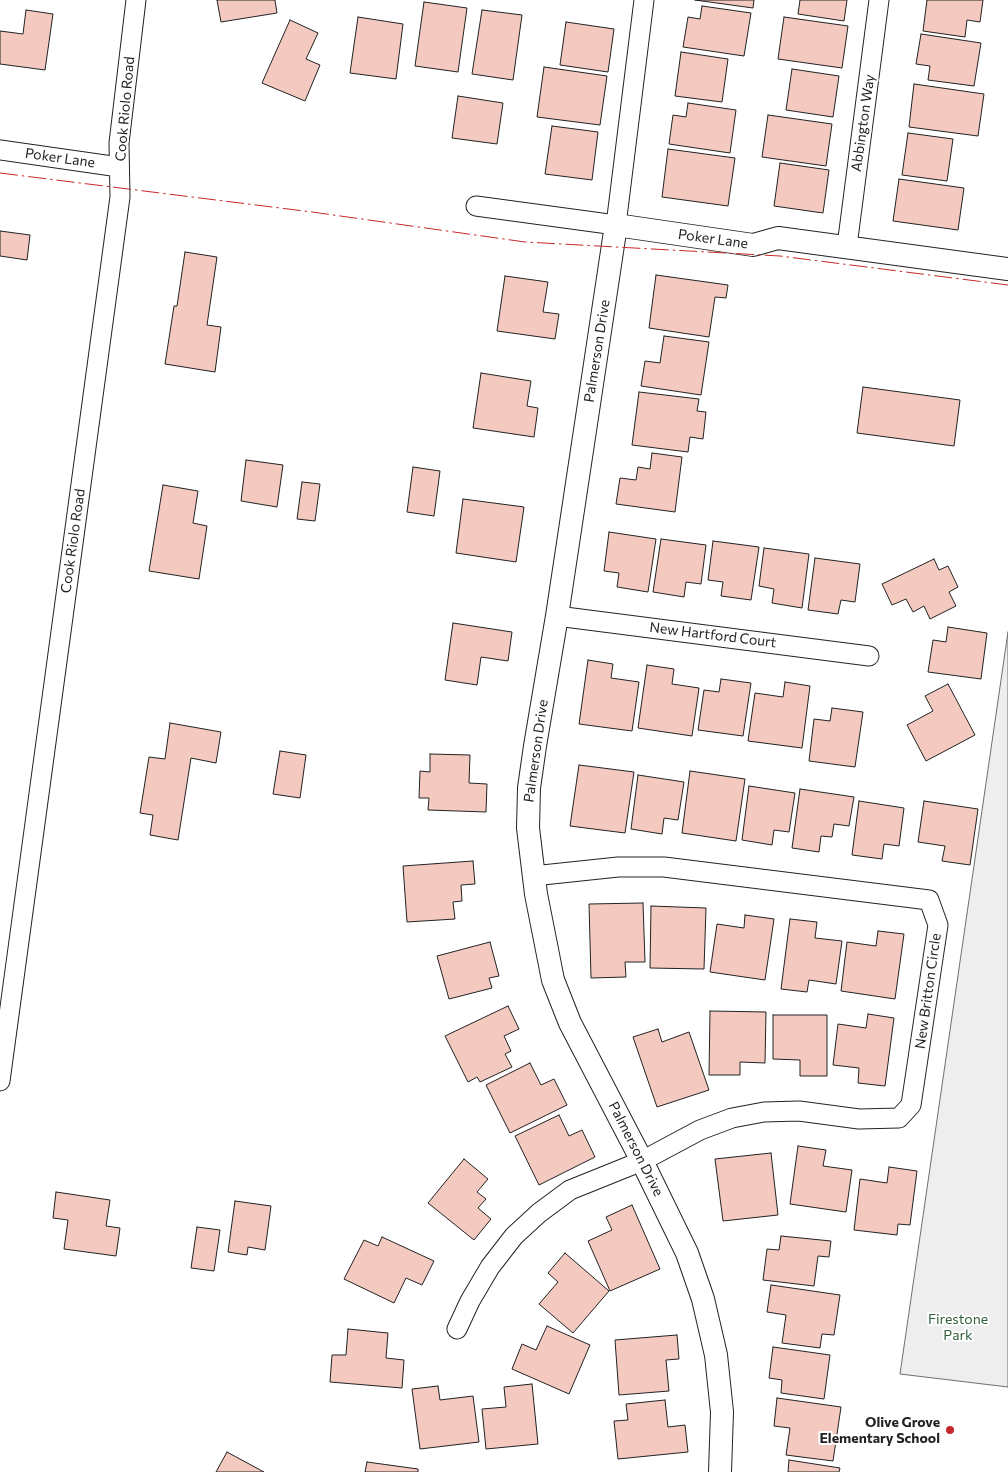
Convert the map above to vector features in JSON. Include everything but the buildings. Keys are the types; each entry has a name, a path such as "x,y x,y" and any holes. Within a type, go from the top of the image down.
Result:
{"street":[{"name":"Cook Riolo Road","path":"0,1081 120,197 119,143 136,0"},
{"name":"Palmerson Drive","path":"644,0 616,225 529,788 528,828 533,876 553,980 566,1014 687,1253 704,1299 716,1355 722,1412 720,1472"},
{"name":"Abbington Way","path":"847,246 879,0"},
{"name":"Poker Lane","path":"0,150 120,167"},
{"name":"Poker Lane","path":"476,206 753,245 778,238 1008,269"},
{"name":"New Hartford Court","path":"557,616 869,656"},
{"name":"New Britton Circle","path":"533,876 618,867 664,867 929,900 938,925 911,1105 899,1118 859,1119 799,1111 764,1112 732,1118 700,1130 642,1161"},
{"path":"457,1329 470,1301 490,1267 514,1236 539,1212 570,1190 642,1161"}],"green space":[{"name":"Firestone Park","path":"1008,632 1008,1387 900,1374"}],"power":[{"path":"0,173 312,212 525,242 780,256 1008,285"}],"place":[{"name":"Olive Grove Elementary School","path":"950,1430"}]}
